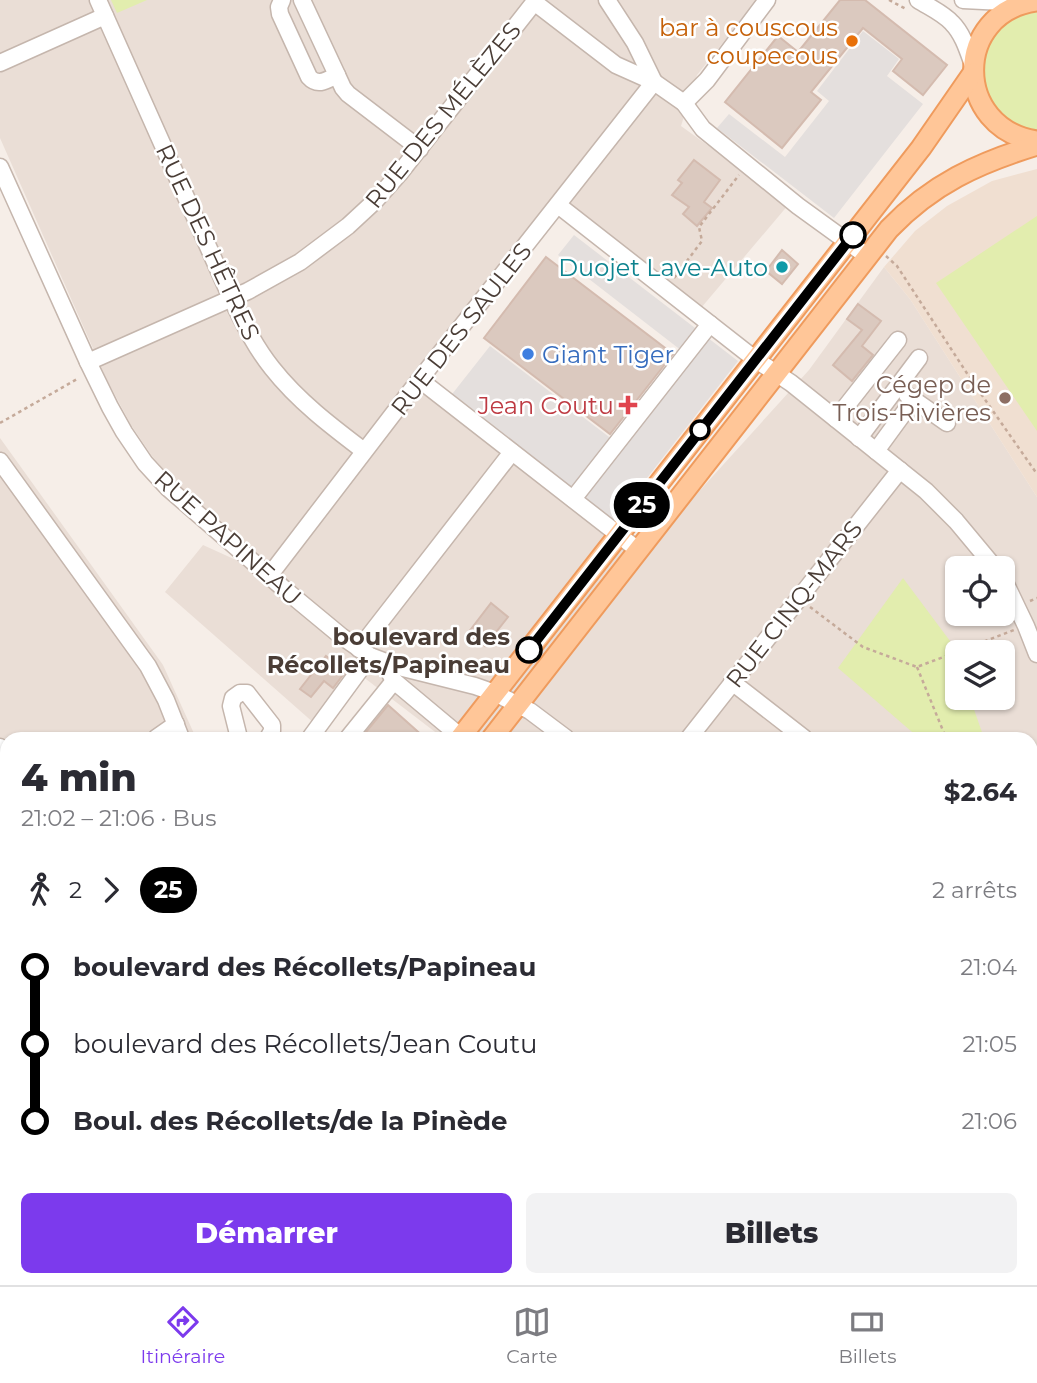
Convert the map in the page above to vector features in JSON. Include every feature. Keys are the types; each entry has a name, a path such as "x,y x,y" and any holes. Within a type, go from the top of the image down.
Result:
{"main road":[{"path":"1033,2 1010,9 992,23 979,42 973,69 980,102 994,121 1013,135 1037,143"},
{"path":"466,732 921,148 973,69"},
{"path":"497,732 776,373 875,256 881,238 902,216 942,185 982,163 1037,143"}],"street":[{"name":"RUE DES HÊTRES","path":"99,0 231,298 260,352 284,383 315,413 365,451"},
{"path":"282,0 280,14 309,77 318,83 337,75"},
{"path":"321,0 304,5 348,94 420,149"},
{"path":"607,0 635,43 654,82"},
{"path":"684,103 707,79 767,0"},
{"path":"962,0 1033,2"},
{"path":"535,1 616,65 654,82 684,103 703,129 798,206 847,242 875,256"},
{"name":"RUE DES MÉLÈZES","path":"84,369 283,272 335,237 375,201 420,149 535,1"},
{"path":"912,5 943,16 954,25 962,38 973,69"},
{"path":"0,63 105,16"},
{"name":"RUE DES SAULES","path":"269,576 654,82"},
{"name":"RUE PAPINEAU","path":"0,167 84,369 155,475 269,576 371,656 495,693 519,704 555,732"},
{"path":"558,205 900,470 946,510 985,556"},
{"path":"573,499 710,324"},
{"path":"836,419 898,340"},
{"path":"859,438 919,358"},
{"path":"420,380 638,550"},
{"path":"897,387 947,423"},
{"path":"876,451 914,400"},
{"path":"316,732 512,452"},
{"path":"3,470 148,666 166,700 178,732"},
{"name":"RUE CINQ-MARS","path":"694,732 900,470"},
{"path":"1015,603 1037,654"},
{"path":"371,656 394,681 454,732"},
{"path":"353,732 394,681"},
{"path":"732,682 796,732"},
{"path":"238,732 231,706 233,698 240,693 247,693 272,725 271,732"}],"path":[{"path":"889,0 912,5"},
{"path":"666,289 702,241 699,227 748,164"},
{"path":"875,256 887,256 897,266 1037,474"},
{"path":"0,423 84,369"},
{"path":"799,598 863,647 917,667 1026,626"},
{"path":"917,667 944,732"}],"shaded area":[{"path":"0,0 757,0 697,75 681,126 789,204 701,308 559,208 421,384 645,551 809,370 884,267 910,299 1037,497 1037,732 435,732 358,673 315,724 165,592 203,545 247,565 152,456 131,425 107,380 0,138"},
{"path":"863,31 899,59 887,76 923,104 834,218 717,128 729,114 785,157 829,101 817,91"},
{"name":"Cégep de Trois-Rivières","path":"1037,169 1037,497 910,299 884,267 915,231 947,206 992,181"},
{"path":"574,235 738,361 612,523 449,398 490,346 613,440 682,351 558,255"},
{"path":"0,438 163,665 193,732 0,732"}],"green space":[{"path":"111,0 147,0 117,13"},
{"path":"1037,12 1037,130 1014,123 997,109 987,91 984,71 988,51 997,33 1014,19"},
{"path":"1037,216 1037,431 936,283"},
{"path":"903,578 949,640 945,640 945,710 974,710 982,732 912,732 838,668"}],"building":[{"path":"840,0 865,0 947,65 923,95 893,71 902,59 863,28 811,92 821,100 782,148 725,102 778,36 798,52"},
{"path":"694,160 720,180 704,202 712,208 697,226 683,214 689,207 672,195 682,183 678,180"},
{"name":"Duojet Lave-Auto","path":"782,250 798,264 782,284 766,271"},
{"path":"546,257 673,354 610,434 484,338"},
{"path":"858,304 881,321 862,346 873,355 852,381 833,365 862,330 847,319"},
{"path":"491,603 508,617 485,646 468,633"},
{"path":"326,656 346,671 333,688 324,681 311,697 300,689"},
{"path":"388,705 418,732 366,732"}],"bus line":[{"name":"25","path":"529,650 853,235"}],"place":[{"name":"bar à couscous coupecous","path":"852,41"},
{"name":"Duojet Lave-Auto","path":"782,267"},
{"name":"Giant Tiger","path":"528,354"},
{"name":"Cégep de Trois-Rivières","path":"1005,398"},
{"name":"Jean Coutu","path":"628,405"},
{"name":"boulevard des Récollets/Papineau","path":"529,650"}]}
